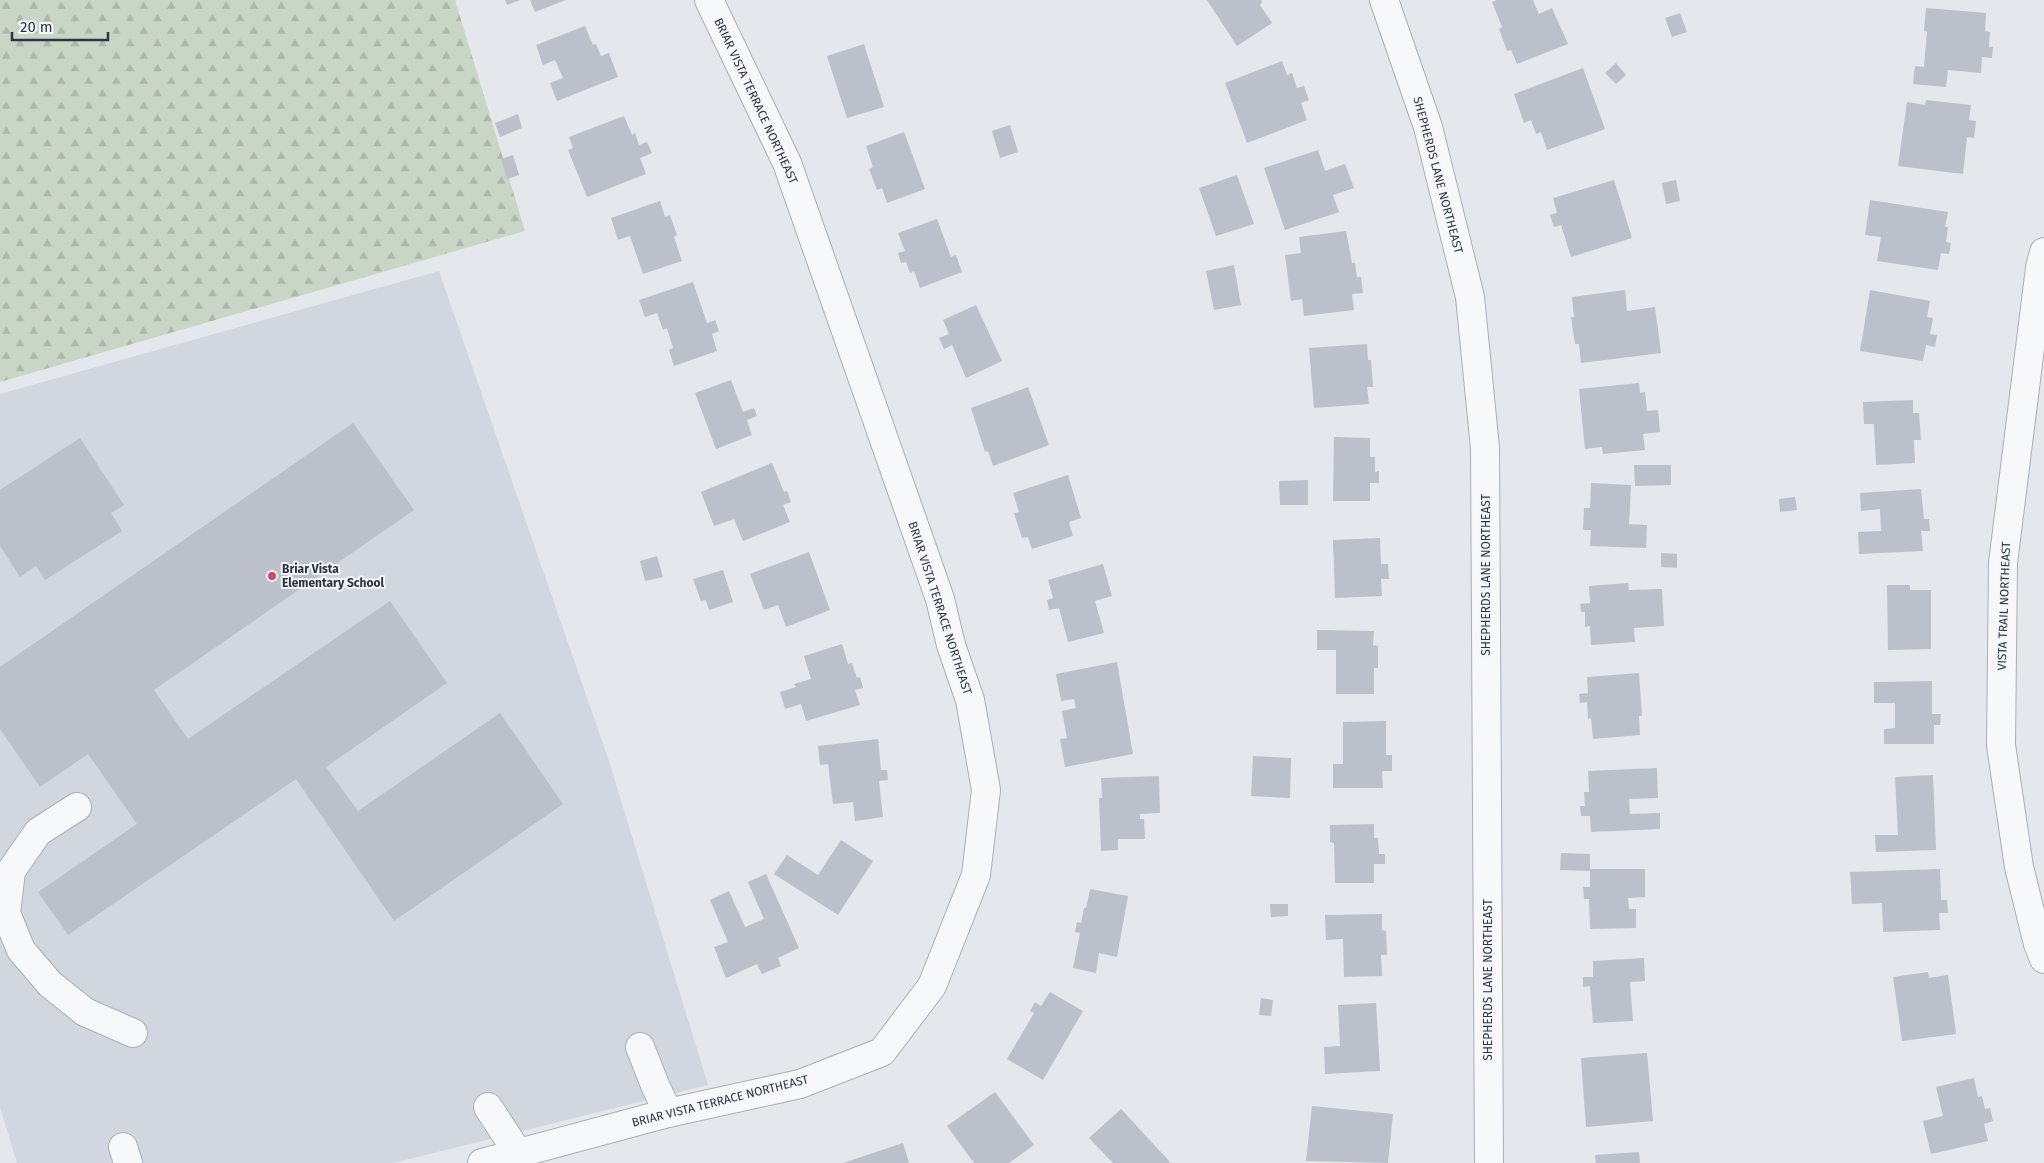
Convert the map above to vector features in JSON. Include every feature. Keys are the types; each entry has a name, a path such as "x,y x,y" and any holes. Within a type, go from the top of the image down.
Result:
{"street":[{"name":"BRIAR VISTA TERRACE NORTHEAST","path":"482,1163 668,1113 800,1084 882,1052 932,986 976,875 986,790 970,700 951,645 940,598 787,163 709,0"},
{"name":"SHEPHERDS LANE NORTHEAST","path":"1384,0 1428,127 1470,298 1485,448 1489,1163"},
{"name":"VISTA TRAIL NORTHEAST","path":"2044,252 2040,268 2003,563 2001,746 2018,867 2038,944 2044,959"},
{"path":"77,806 38,832 11,871 6,913 21,950 50,984 85,1012 133,1033"},
{"path":"640,1047 654,1085 668,1113"},
{"path":"488,1107 518,1153"}],"shaded area":[{"name":"Briar Vista Elementary School","path":"439,271 608,758 708,1085 393,1163 17,1163 0,1107 0,394"}],"green space":[{"path":"0,0 455,0 525,231 0,382"}],"building":[{"path":"505,0 520,0 507,5"},
{"path":"530,0 566,0 535,12"},
{"path":"1207,0 1261,0 1262,3 1260,5 1272,23 1237,46"},
{"path":"1497,0 1533,0 1539,14 1552,8 1568,44 1517,64 1511,50 1507,51 1499,29 1502,27 1492,2"},
{"path":"1926,8 1986,13 1985,31 1990,32 1989,47 1993,47 1992,58 1982,57 1981,73 1948,70 1946,87 1913,84 1915,66 1924,67 1927,32 1924,31"},
{"path":"1680,13 1687,32 1672,37 1665,18"},
{"path":"585,26 593,45 596,44 601,56 609,53 618,77 557,101 550,83 563,78 555,60 543,65 536,45"},
{"path":"864,44 884,107 847,118 827,56"},
{"path":"1282,61 1287,75 1292,73 1297,88 1304,86 1309,100 1301,103 1307,120 1247,143 1225,83"},
{"path":"1616,63 1626,75 1616,84 1605,73"},
{"path":"1583,68 1605,129 1547,150 1541,132 1536,134 1531,120 1524,123 1514,94"},
{"path":"1926,100 1971,105 1969,120 1976,121 1974,138 1967,137 1963,174 1898,166 1907,102 1925,105"},
{"path":"518,114 522,128 500,137 495,123"},
{"path":"624,116 632,135 635,133 639,145 647,142 652,153 640,158 646,174 587,197 568,150 573,148 569,137"},
{"path":"1010,125 1018,152 1000,158 992,131"},
{"path":"904,132 925,189 887,203 882,188 877,190 869,169 873,167 866,146"},
{"path":"1318,150 1325,171 1345,164 1354,188 1333,195 1339,212 1285,230 1264,168"},
{"path":"513,155 519,175 507,179 501,159"},
{"path":"1237,175 1254,224 1216,236 1199,188"},
{"path":"1614,180 1632,238 1571,257 1561,225 1554,227 1550,215 1557,213 1553,198"},
{"path":"1676,180 1680,201 1666,204 1662,183"},
{"path":"1870,200 1948,212 1945,227 1948,227 1946,242 1951,243 1949,254 1941,253 1938,270 1877,261 1881,237 1865,235"},
{"path":"660,201 665,217 670,215 677,235 674,237 682,261 643,274 630,236 618,240 611,218"},
{"path":"937,219 951,257 956,255 962,272 920,288 914,271 910,273 906,262 901,263 898,253 905,251 898,233"},
{"path":"1346,231 1352,263 1355,263 1357,277 1361,277 1363,293 1352,294 1354,310 1304,316 1302,299 1291,301 1285,255 1301,253 1299,237"},
{"path":"1234,265 1241,305 1214,310 1206,271"},
{"path":"693,282 707,323 715,320 719,331 712,334 717,351 674,366 669,350 673,348 667,328 663,330 657,313 645,317 639,300"},
{"path":"1625,290 1627,311 1655,307 1661,353 1581,363 1579,344 1575,344 1571,317 1574,317 1572,297"},
{"path":"1870,290 1930,301 1927,317 1933,318 1930,334 1937,335 1935,347 1926,345 1923,361 1860,351"},
{"path":"976,305 1002,361 966,378 952,345 944,349 939,338 949,334 943,320"},
{"path":"1367,344 1368,360 1371,360 1373,387 1367,387 1369,404 1314,408 1309,348"},
{"path":"731,380 743,412 754,408 757,416 747,420 752,435 716,449 695,393"},
{"path":"1639,383 1640,393 1645,392 1647,411 1658,410 1660,432 1643,434 1645,450 1603,454 1602,447 1585,449 1579,389"},
{"path":"1028,387 1049,445 993,466 988,451 985,452 971,408"},
{"path":"1913,400 1913,413 1919,413 1921,440 1914,440 1915,463 1876,465 1874,424 1864,424 1863,402"},
{"path":"353,423 414,510 154,690 188,739 390,601 447,683 326,767 358,811 500,713 563,804 394,921 296,779 68,935 38,892 137,824 88,754 40,787 0,729 0,667"},
{"path":"1334,437 1370,438 1370,457 1375,457 1375,472 1379,471 1379,483 1370,483 1370,501 1333,501"},
{"path":"80,438 124,505 111,513 122,531 45,580 36,566 20,577 0,546 0,490"},
{"path":"772,463 784,492 787,491 791,502 783,505 790,522 743,541 734,519 714,526 701,492"},
{"path":"1634,465 1671,465 1671,485 1635,486"},
{"path":"1068,475 1081,518 1069,522 1073,536 1032,549 1028,537 1022,538 1014,513 1019,512 1013,493"},
{"path":"1308,480 1308,505 1280,505 1279,481"},
{"path":"1591,483 1631,485 1629,524 1647,525 1646,548 1590,546 1591,530 1583,530 1584,508 1590,508"},
{"path":"1921,489 1924,519 1929,519 1930,531 1921,531 1923,551 1859,554 1858,532 1881,531 1880,509 1861,511 1860,493"},
{"path":"1795,497 1797,510 1780,512 1779,499"},
{"path":"1380,538 1381,564 1388,564 1389,579 1381,579 1382,596 1335,598 1333,540"},
{"path":"809,552 830,610 786,627 778,605 764,610 750,574"},
{"path":"1661,553 1677,554 1677,568 1661,567"},
{"path":"657,556 663,577 645,581 640,561"},
{"path":"1103,564 1112,596 1095,601 1104,633 1068,642 1059,608 1049,610 1047,600 1053,598 1048,580"},
{"path":"723,570 733,602 709,610 706,600 701,601 693,579"},
{"path":"1628,583 1629,590 1662,589 1664,626 1634,628 1635,642 1591,645 1590,626 1585,627 1585,612 1581,612 1580,604 1590,603 1589,586"},
{"path":"1887,585 1910,585 1910,590 1931,590 1931,649 1888,650"},
{"path":"1317,630 1374,631 1373,645 1378,646 1378,668 1374,668 1374,694 1336,694 1336,650 1317,650"},
{"path":"842,644 848,664 852,663 857,678 860,677 863,688 855,690 860,705 806,721 801,704 785,709 780,692 796,687 794,684 811,679 804,656"},
{"path":"1117,662 1133,754 1065,767 1060,739 1067,738 1062,711 1076,708 1074,699 1061,701 1056,674"},
{"path":"1639,673 1642,716 1639,716 1640,735 1593,739 1591,718 1588,719 1587,702 1580,703 1579,694 1588,693 1587,677"},
{"path":"1932,681 1932,714 1941,714 1940,725 1934,725 1934,744 1884,744 1884,729 1895,728 1895,703 1874,703 1874,682"},
{"path":"1386,721 1386,755 1392,755 1392,771 1382,771 1383,788 1333,788 1333,764 1343,764 1343,722"},
{"path":"878,739 881,770 887,770 888,780 879,781 883,817 855,821 853,802 833,804 828,764 820,765 818,746"},
{"path":"1253,756 1291,758 1290,798 1251,796"},
{"path":"1657,768 1658,798 1629,799 1630,814 1660,813 1660,829 1591,832 1590,816 1581,816 1580,806 1585,806 1584,792 1589,792 1588,771"},
{"path":"1933,775 1936,850 1876,852 1875,835 1898,835 1895,777"},
{"path":"1159,776 1160,813 1140,814 1140,819 1144,819 1145,839 1118,839 1118,850 1101,851 1099,798 1102,798 1101,778"},
{"path":"1374,824 1374,838 1378,838 1379,854 1385,854 1385,864 1374,864 1374,883 1335,883 1334,843 1330,842 1330,825"},
{"path":"841,840 873,861 838,915 774,874 787,855 818,875"},
{"path":"1561,853 1590,854 1590,869 1645,869 1645,897 1628,898 1629,909 1636,909 1636,928 1590,929 1589,899 1584,899 1583,887 1590,887 1590,871 1560,870"},
{"path":"1940,869 1941,900 1947,900 1948,913 1939,913 1940,930 1883,932 1882,903 1852,904 1850,872"},
{"path":"766,874 799,948 778,958 781,966 762,974 757,964 726,978 714,947 728,942 710,900 729,891 745,927 764,919 748,882"},
{"path":"1090,889 1128,896 1117,957 1099,953 1096,973 1073,968 1080,933 1075,932 1077,922 1081,923"},
{"path":"1270,904 1288,904 1288,916 1271,917"},
{"path":"1382,914 1382,930 1386,931 1387,955 1381,955 1382,976 1344,977 1343,939 1326,940 1325,915"},
{"path":"1644,958 1645,981 1630,982 1633,1021 1593,1023 1590,986 1583,987 1583,977 1593,977 1593,961"},
{"path":"1928,972 1929,978 1948,975 1956,1034 1902,1041 1893,977"},
{"path":"1050,992 1083,1011 1043,1080 1007,1059 1034,1013 1030,1011 1035,1002 1041,1006"},
{"path":"1261,998 1273,1000 1271,1016 1259,1015"},
{"path":"1376,1003 1380,1071 1325,1074 1324,1047 1340,1046 1338,1005"},
{"path":"1647,1053 1653,1121 1586,1127 1581,1058"},
{"path":"1974,1078 1978,1097 1982,1096 1985,1109 1990,1108 1993,1121 1984,1124 1988,1141 1931,1154 1923,1121 1943,1116 1936,1087"},
{"path":"995,1092 1034,1145 1009,1163 974,1163 947,1126"},
{"path":"1312,1106 1393,1114 1388,1163 1306,1161"},
{"path":"1121,1109 1170,1162 1113,1163 1089,1138"},
{"path":"903,1143 909,1163 843,1163"},
{"path":"1639,1152 1640,1163 1596,1163 1595,1155"}],"place":[{"name":"Briar Vista Elementary School","path":"272,576"}]}
